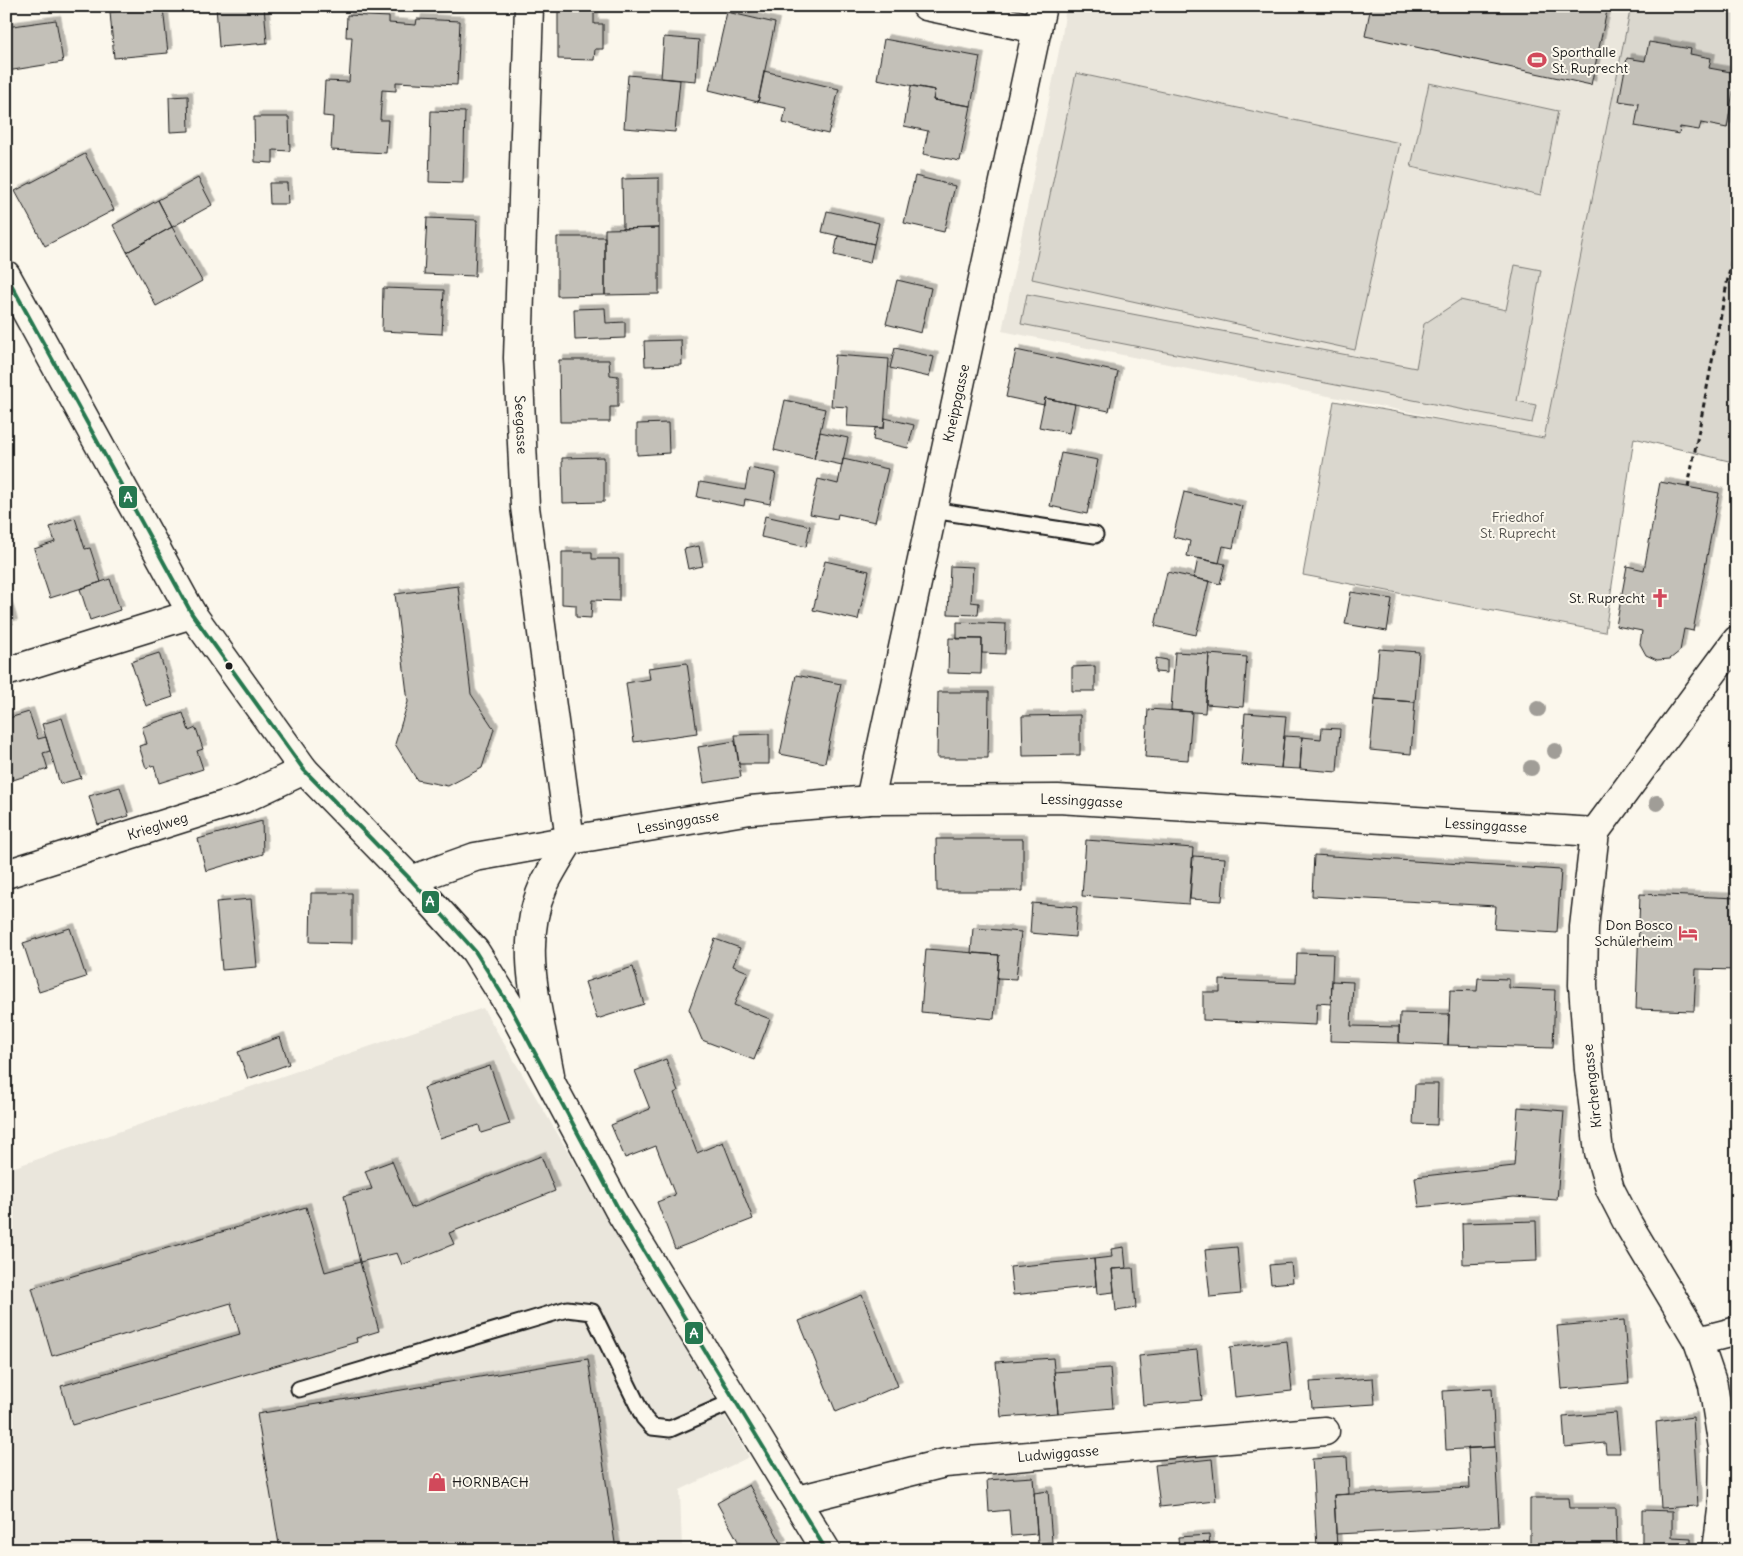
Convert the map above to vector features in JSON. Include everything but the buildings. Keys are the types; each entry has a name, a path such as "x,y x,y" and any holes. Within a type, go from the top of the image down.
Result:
{"street":[{"name":"Seegasse","path":"529,6 518,358 524,487 570,840"},
{"path":"926,6 1040,18"},
{"name":"Kneippgasse","path":"870,800 1040,18"},
{"path":"6,275 192,614 304,770 410,880 475,951 512,1010 619,1210 826,1550"},
{"path":"6,672 192,614"},
{"name":"Kirchengasse","path":"1717,1550 1723,1502 1724,1454 1713,1385 1698,1341 1627,1222 1610,1189 1599,1152 1589,1069 1583,985 1584,927 1595,832 1737,640"},
{"name":"Krieglweg","path":"6,874 243,799 304,770"},
{"name":"Lessinggasse","path":"410,880 475,857 570,840 750,810 870,800 1058,799 1595,832"},
{"path":"551,1082 530,962 533,918 543,886 570,840"},
{"path":"1698,1341 1737,1331"},
{"name":"Ludwiggasse","path":"797,1500 946,1463 1324,1430"}],"lane":[{"path":"932,510 1095,536"},
{"path":"299,1390 568,1309 592,1312 644,1418 652,1428 670,1429 734,1401"}],"path":[{"path":"1688,487 1737,231"}],"shaded area":[{"path":"1066,6 1631,6 1544,439 1002,331 1062,36"},
{"path":"483,1008 749,1457 680,1490 682,1550 6,1550 6,1170"}],"green space":[{"name":"Friedhof St. Ruprecht","path":"1631,6 1737,6 1737,463 1634,438 1605,632 1303,575 1334,401 1544,438"},
{"path":"1076,73 1400,143 1355,350 1032,279"},
{"path":"1429,83 1558,111 1541,195 1411,167"},
{"path":"1515,265 1541,270 1517,401 1536,405 1532,423 1021,324 1027,294 1416,368 1424,324 1460,300 1506,310"}],"transit line":[{"name":"A","path":"6,275 192,614 304,770 411,880 475,951 512,1010 619,1210 826,1550"}],"place":[{"name":"Sporthalle St. Ruprecht","path":"1537,60"},
{"name":"St. Ruprecht","path":"1660,598"},
{"name":"Don Bosco Schülerheim","path":"1688,933"},
{"name":"HORNBACH","path":"437,1482"}]}
